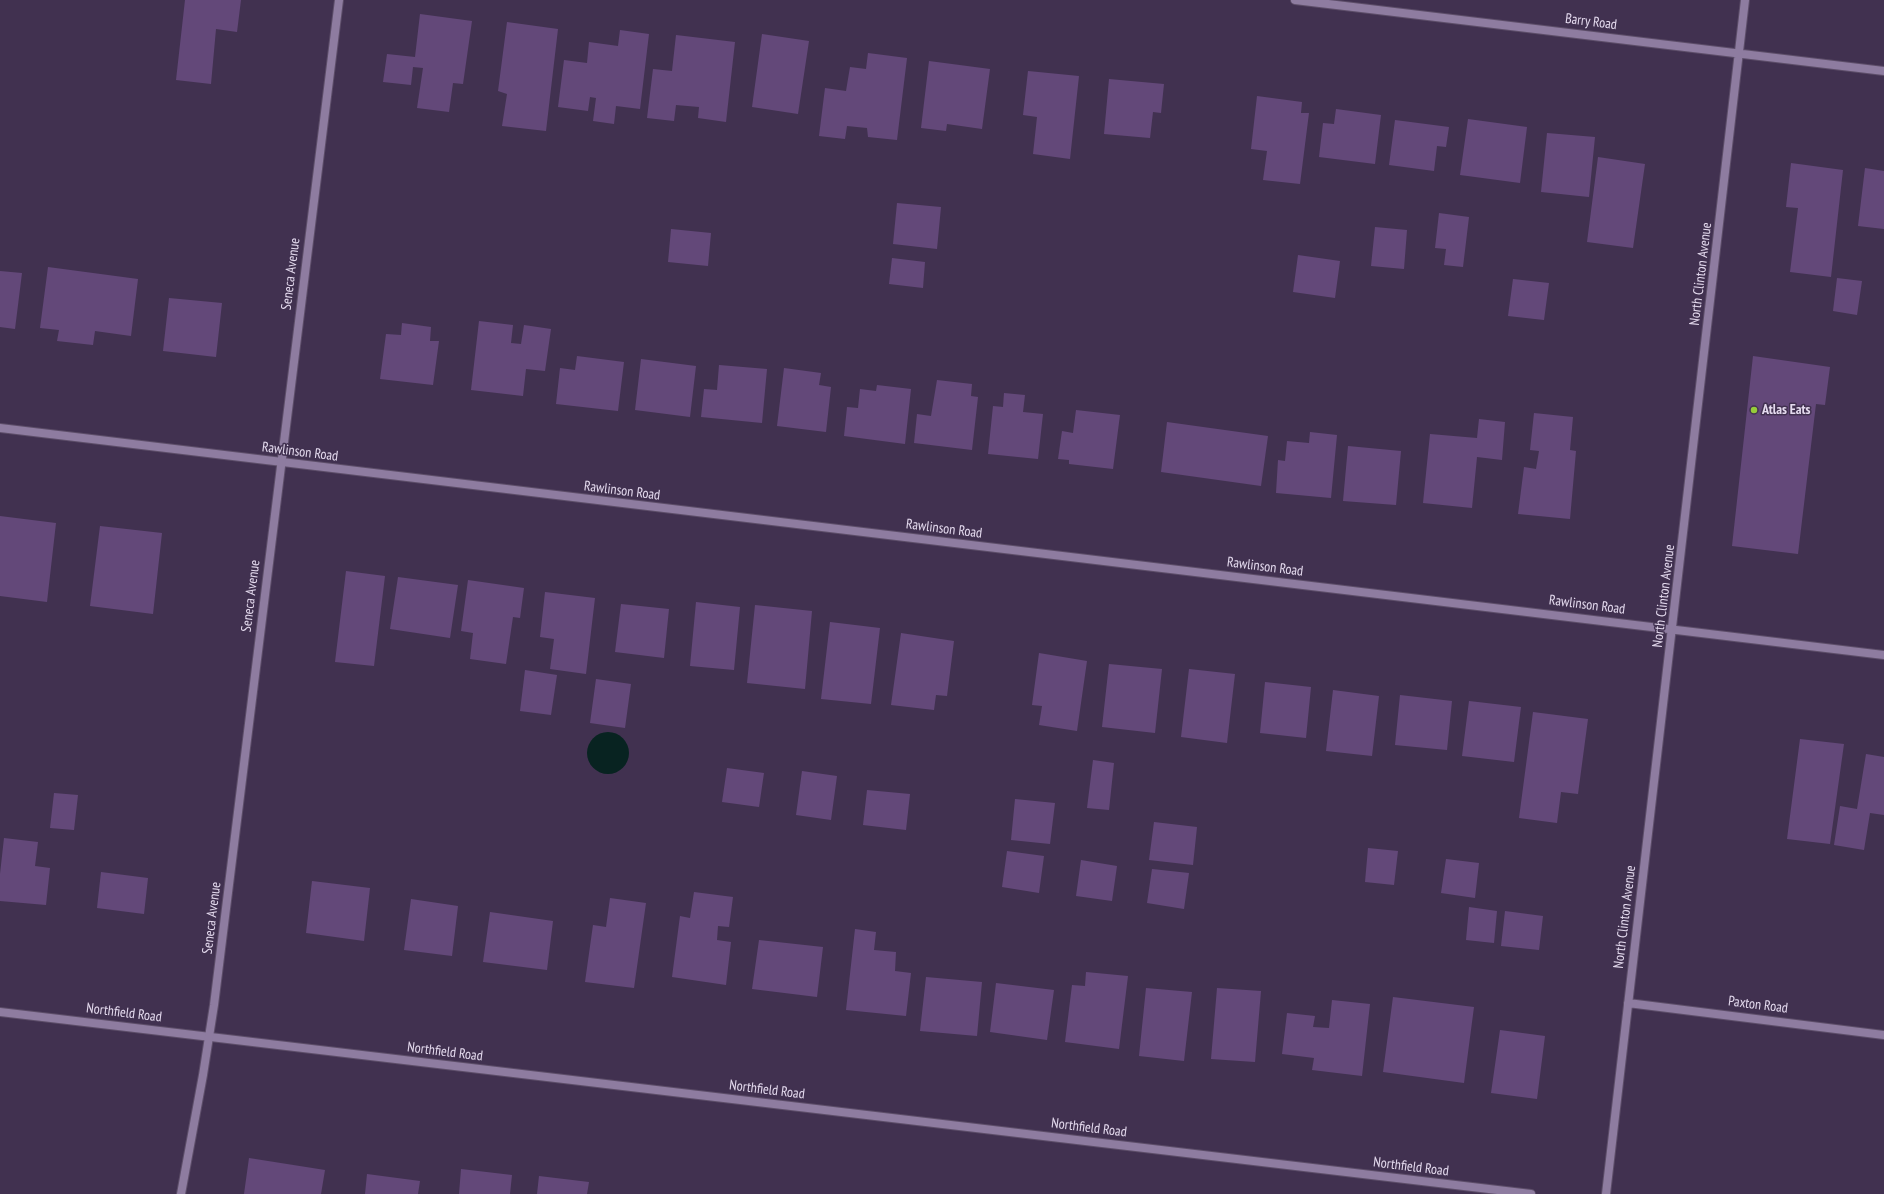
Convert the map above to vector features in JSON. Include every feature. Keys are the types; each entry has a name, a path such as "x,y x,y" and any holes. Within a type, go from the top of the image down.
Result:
{"street":[{"name":"Seneca Avenue","path":"181,1194 209,1037 339,0"},
{"name":"Barry Road","path":"1295,0 1884,71"},
{"name":"North Clinton Avenue","path":"1606,1194 1673,629 1745,0"},
{"name":"Rawlinson Road","path":"0,428 280,463 1884,655"},
{"name":"Paxton Road","path":"1628,1003 1884,1034"},
{"name":"Northfield Road","path":"0,1012 1531,1194"}],"shaded area":[{"path":"608,732 623,738 629,753 623,768 608,774 593,768 587,753 593,738"}],"building":[{"path":"185,0 241,0 237,32 216,29 211,84 176,80"},
{"path":"420,14 472,21 463,84 453,83 449,112 417,108 423,68 413,67 411,85 383,82 387,54 415,57"},
{"path":"507,22 558,29 546,131 502,126 507,94 498,91"},
{"path":"620,30 649,34 640,109 616,106 614,124 593,121 596,98 590,97 588,111 558,107 564,60 587,63 589,42 618,46"},
{"path":"762,34 809,41 798,114 752,107"},
{"path":"676,35 735,42 726,122 698,118 699,107 676,105 674,121 647,118 653,69 672,71"},
{"path":"868,53 907,58 897,140 868,137 867,128 847,126 845,139 819,136 825,88 846,91 850,67 866,69"},
{"path":"929,61 990,69 982,129 947,124 946,131 921,128"},
{"path":"1028,71 1079,76 1070,159 1033,154 1037,117 1023,115"},
{"path":"1109,79 1164,84 1161,113 1153,112 1150,138 1104,134"},
{"path":"1257,96 1302,102 1301,113 1309,113 1300,184 1263,180 1267,151 1251,149"},
{"path":"1336,109 1381,115 1375,164 1319,157 1323,123 1334,124"},
{"path":"1468,119 1527,127 1520,183 1460,175"},
{"path":"1395,120 1449,127 1446,147 1437,146 1434,171 1389,165"},
{"path":"1547,133 1595,137 1589,197 1541,192"},
{"path":"1598,157 1645,164 1633,248 1587,242"},
{"path":"1791,163 1843,170 1831,277 1790,272 1798,208 1786,207"},
{"path":"1865,168 1884,171 1884,229 1858,226"},
{"path":"897,203 941,207 937,249 893,244"},
{"path":"1439,213 1469,217 1463,267 1444,265 1446,249 1435,248"},
{"path":"1375,227 1407,230 1404,269 1371,266"},
{"path":"671,229 711,233 708,266 668,262"},
{"path":"1298,255 1340,261 1335,298 1293,292"},
{"path":"892,258 925,262 923,288 889,284"},
{"path":"48,267 138,279 131,336 95,331 93,345 57,341 59,330 40,328"},
{"path":"0,271 22,273 15,329 0,327"},
{"path":"1837,278 1862,281 1857,315 1833,311"},
{"path":"1513,279 1549,283 1544,320 1508,316"},
{"path":"169,298 222,303 216,357 163,351"},
{"path":"479,321 513,325 511,343 521,344 524,325 551,329 545,371 526,369 523,396 471,390"},
{"path":"402,323 431,327 430,341 439,341 433,385 380,379 386,334 401,335"},
{"path":"577,356 624,362 618,411 556,404 560,368 575,370"},
{"path":"1753,356 1830,367 1825,405 1816,404 1798,554 1732,546"},
{"path":"641,359 696,366 690,417 635,410"},
{"path":"719,365 767,369 762,423 701,417 704,389 717,390"},
{"path":"784,368 821,373 819,385 831,387 826,432 777,426"},
{"path":"937,380 972,384 971,396 978,397 972,450 914,443 917,414 931,416"},
{"path":"877,385 911,389 905,444 844,436 847,407 858,408 860,389 876,391"},
{"path":"1004,393 1025,395 1023,412 1043,414 1038,459 988,454 993,406 1003,407"},
{"path":"1076,410 1120,415 1113,469 1069,464 1069,460 1058,459 1062,431 1073,433"},
{"path":"1534,413 1573,417 1570,450 1576,451 1570,519 1518,514 1524,467 1536,469 1539,451 1530,450"},
{"path":"1479,419 1505,422 1502,460 1477,457 1472,508 1423,503 1430,434 1477,438"},
{"path":"1167,422 1268,436 1261,486 1161,472"},
{"path":"1310,432 1337,435 1331,498 1276,493 1278,460 1285,461 1287,441 1309,443"},
{"path":"1348,446 1401,451 1396,505 1343,501"},
{"path":"0,516 56,523 47,602 0,596"},
{"path":"100,526 162,533 153,614 90,606"},
{"path":"346,571 385,576 374,666 335,662"},
{"path":"398,577 458,585 450,638 390,629"},
{"path":"468,580 524,588 520,618 513,617 506,664 470,659 473,633 461,631"},
{"path":"545,592 595,598 586,674 550,669 554,639 540,637"},
{"path":"696,602 740,607 734,670 690,666"},
{"path":"621,604 669,609 664,658 615,652"},
{"path":"755,605 812,611 805,689 747,683"},
{"path":"830,622 880,628 871,704 821,699"},
{"path":"901,633 954,641 947,696 936,695 934,710 891,705"},
{"path":"1039,653 1087,661 1077,731 1039,725 1042,706 1032,705"},
{"path":"1109,664 1162,669 1155,733 1102,727"},
{"path":"1189,669 1235,674 1227,743 1181,737"},
{"path":"525,670 557,675 551,715 520,711"},
{"path":"596,679 631,684 625,728 590,723"},
{"path":"1265,682 1311,687 1306,738 1260,733"},
{"path":"1333,690 1379,696 1372,756 1326,751"},
{"path":"1400,695 1452,701 1447,750 1395,745"},
{"path":"1469,701 1521,707 1514,762 1462,756"},
{"path":"1533,712 1588,719 1578,794 1561,792 1557,823 1519,818"},
{"path":"1800,739 1844,744 1830,844 1787,839"},
{"path":"1866,754 1884,757 1884,815 1870,813 1864,850 1834,845 1840,806 1857,809"},
{"path":"1093,760 1114,763 1109,810 1087,808"},
{"path":"727,768 764,773 759,807 722,802"},
{"path":"802,771 837,776 831,820 796,815"},
{"path":"867,790 910,794 906,830 863,825"},
{"path":"54,793 78,795 74,830 50,828"},
{"path":"1015,799 1055,803 1050,844 1011,840"},
{"path":"1154,822 1197,827 1193,865 1149,860"},
{"path":"4,838 38,842 35,866 50,868 46,905 0,901 0,874"},
{"path":"1368,848 1398,851 1394,885 1365,882"},
{"path":"1007,851 1044,856 1039,893 1002,887"},
{"path":"1446,859 1479,863 1475,898 1441,893"},
{"path":"1081,860 1117,866 1112,901 1076,896"},
{"path":"1152,869 1189,873 1184,909 1147,903"},
{"path":"101,872 148,878 144,914 97,908"},
{"path":"312,881 370,888 364,941 306,933"},
{"path":"694,892 733,897 729,927 718,926 717,940 731,942 726,985 672,977 680,916 690,918"},
{"path":"610,898 646,903 634,988 585,982 593,925 606,927"},
{"path":"411,899 458,906 452,956 404,950"},
{"path":"1469,907 1497,911 1494,943 1466,940"},
{"path":"1505,911 1543,916 1539,950 1501,946"},
{"path":"490,912 553,921 547,970 483,962"},
{"path":"855,929 876,932 874,950 896,952 895,971 911,973 906,1016 846,1010"},
{"path":"759,940 823,947 817,997 752,989"},
{"path":"1086,972 1128,976 1119,1049 1065,1042 1072,985 1085,986"},
{"path":"926,977 982,982 977,1036 920,1031"},
{"path":"996,983 1054,990 1047,1040 990,1032"},
{"path":"1146,988 1192,992 1184,1061 1139,1056"},
{"path":"1217,988 1261,991 1255,1062 1211,1059"},
{"path":"1393,997 1474,1007 1464,1083 1383,1072"},
{"path":"1332,1000 1370,1004 1362,1076 1312,1070 1314,1058 1282,1054 1287,1013 1315,1016 1313,1027 1329,1028"},
{"path":"1500,1030 1545,1036 1537,1099 1491,1093"},
{"path":"249,1158 325,1170 321,1194 244,1194"},
{"path":"461,1169 512,1175 510,1194 459,1194"},
{"path":"367,1174 420,1181 418,1194 365,1194"},
{"path":"539,1176 589,1182 587,1194 537,1194"}],"place":[{"name":"Atlas Eats","path":"1754,410"}]}
